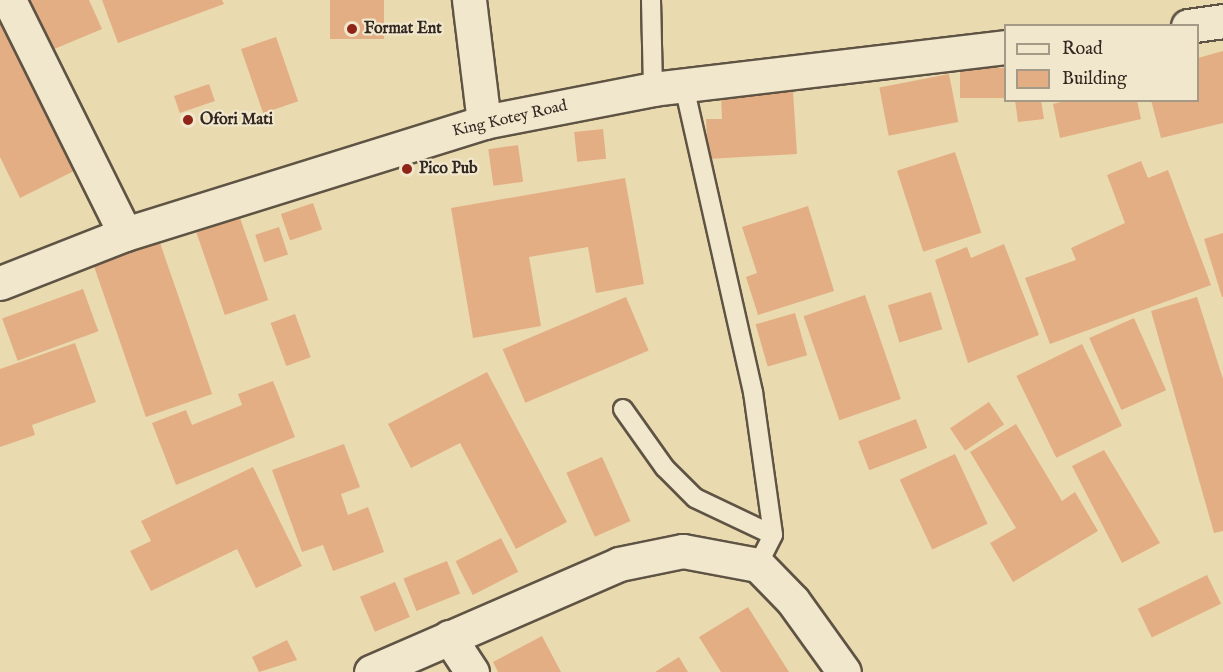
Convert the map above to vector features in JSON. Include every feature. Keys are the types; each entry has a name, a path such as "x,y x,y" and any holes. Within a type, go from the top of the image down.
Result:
{"street":[{"path":"9,0 125,234"},
{"path":"469,0 484,122"},
{"path":"1199,24 1223,21"},
{"name":"King Kotey Road","path":"0,284 125,234 484,122 669,87 1004,47"},
{"path":"372,672 449,637 648,555 683,551 758,565 793,601 844,672"},
{"path":"449,637 472,672"}],"lane":[{"path":"651,0 669,87 753,392 773,536 758,565"},
{"path":"623,409 664,468 695,498 773,536"}],"building":[{"path":"17,0 89,0 102,29 40,55"},
{"path":"102,0 222,0 224,4 118,43"},
{"path":"330,0 384,0 384,39 330,39"},
{"path":"0,16 76,170 20,198 0,157"},
{"path":"276,37 298,101 263,113 241,49"},
{"path":"1223,51 1223,123 1161,138 1152,102 1199,102 1199,58"},
{"path":"960,68 1004,68 1004,98 960,98"},
{"path":"949,74 958,122 889,136 879,88"},
{"path":"209,84 215,101 180,113 174,96"},
{"path":"793,91 797,154 708,159 706,119 722,119 721,95"},
{"path":"1015,102 1041,102 1044,119 1018,122"},
{"path":"1060,102 1137,102 1141,119 1060,138 1053,104"},
{"path":"603,129 606,159 577,162 574,132"},
{"path":"518,145 523,182 493,186 488,149"},
{"path":"955,152 981,233 923,252 897,171"},
{"path":"1141,161 1148,178 1168,170 1211,285 1050,344 1025,278 1076,260 1071,248 1125,223 1107,175"},
{"path":"625,178 644,284 596,293 588,247 529,257 541,326 473,338 451,208"},
{"path":"313,203 322,229 290,241 281,214"},
{"path":"808,206 834,291 758,315 746,277 757,273 742,227"},
{"path":"239,215 268,300 225,315 196,230"},
{"path":"279,227 288,255 264,262 255,235"},
{"path":"1223,233 1223,297 1222,297 1204,239"},
{"path":"159,240 212,394 146,417 93,263"},
{"path":"1004,244 1039,335 968,363 935,260 967,247 971,258"},
{"path":"83,289 98,331 18,361 2,318"},
{"path":"931,292 942,329 899,342 888,305"},
{"path":"865,295 901,399 839,420 804,316"},
{"path":"626,297 649,350 525,403 503,349"},
{"path":"1197,297 1223,379 1223,531 1214,533 1151,311"},
{"path":"795,313 807,355 768,367 756,324"},
{"path":"295,314 311,357 286,366 271,323"},
{"path":"1134,318 1166,390 1121,410 1089,338"},
{"path":"75,343 96,402 32,425 35,435 0,447 0,369"},
{"path":"1082,344 1122,426 1056,458 1016,376"},
{"path":"487,372 567,522 516,549 460,443 411,468 388,424"},
{"path":"273,381 295,437 176,485 152,423 186,410 192,425 242,405 238,394"},
{"path":"989,402 1004,424 965,451 950,428"},
{"path":"916,419 927,448 869,470 858,441"},
{"path":"1016,424 1062,501 1075,492 1098,531 1013,582 990,543 1016,528 970,452"},
{"path":"344,444 360,487 341,494 348,515 368,507 384,552 333,571 323,545 302,552 272,470"},
{"path":"1104,450 1160,543 1122,563 1072,466"},
{"path":"955,454 988,524 932,550 900,480"},
{"path":"602,457 630,521 595,537 566,473"},
{"path":"253,467 302,566 256,588 237,549 151,591 130,551 151,541 141,521"},
{"path":"501,538 518,572 473,595 456,561"},
{"path":"447,561 460,593 417,611 403,579"},
{"path":"1207,575 1221,604 1152,638 1138,609"},
{"path":"395,582 410,617 375,632 360,597"},
{"path":"748,607 789,672 721,672 699,637"},
{"path":"542,636 561,672 498,672 493,662"},
{"path":"287,640 297,660 259,672 252,657"},
{"path":"679,657 688,672 655,672"}],"place":[{"name":"Format Ent","path":"352,29"},
{"name":"Ofori Mati","path":"188,120"},
{"name":"Pico Pub","path":"407,169"}]}
